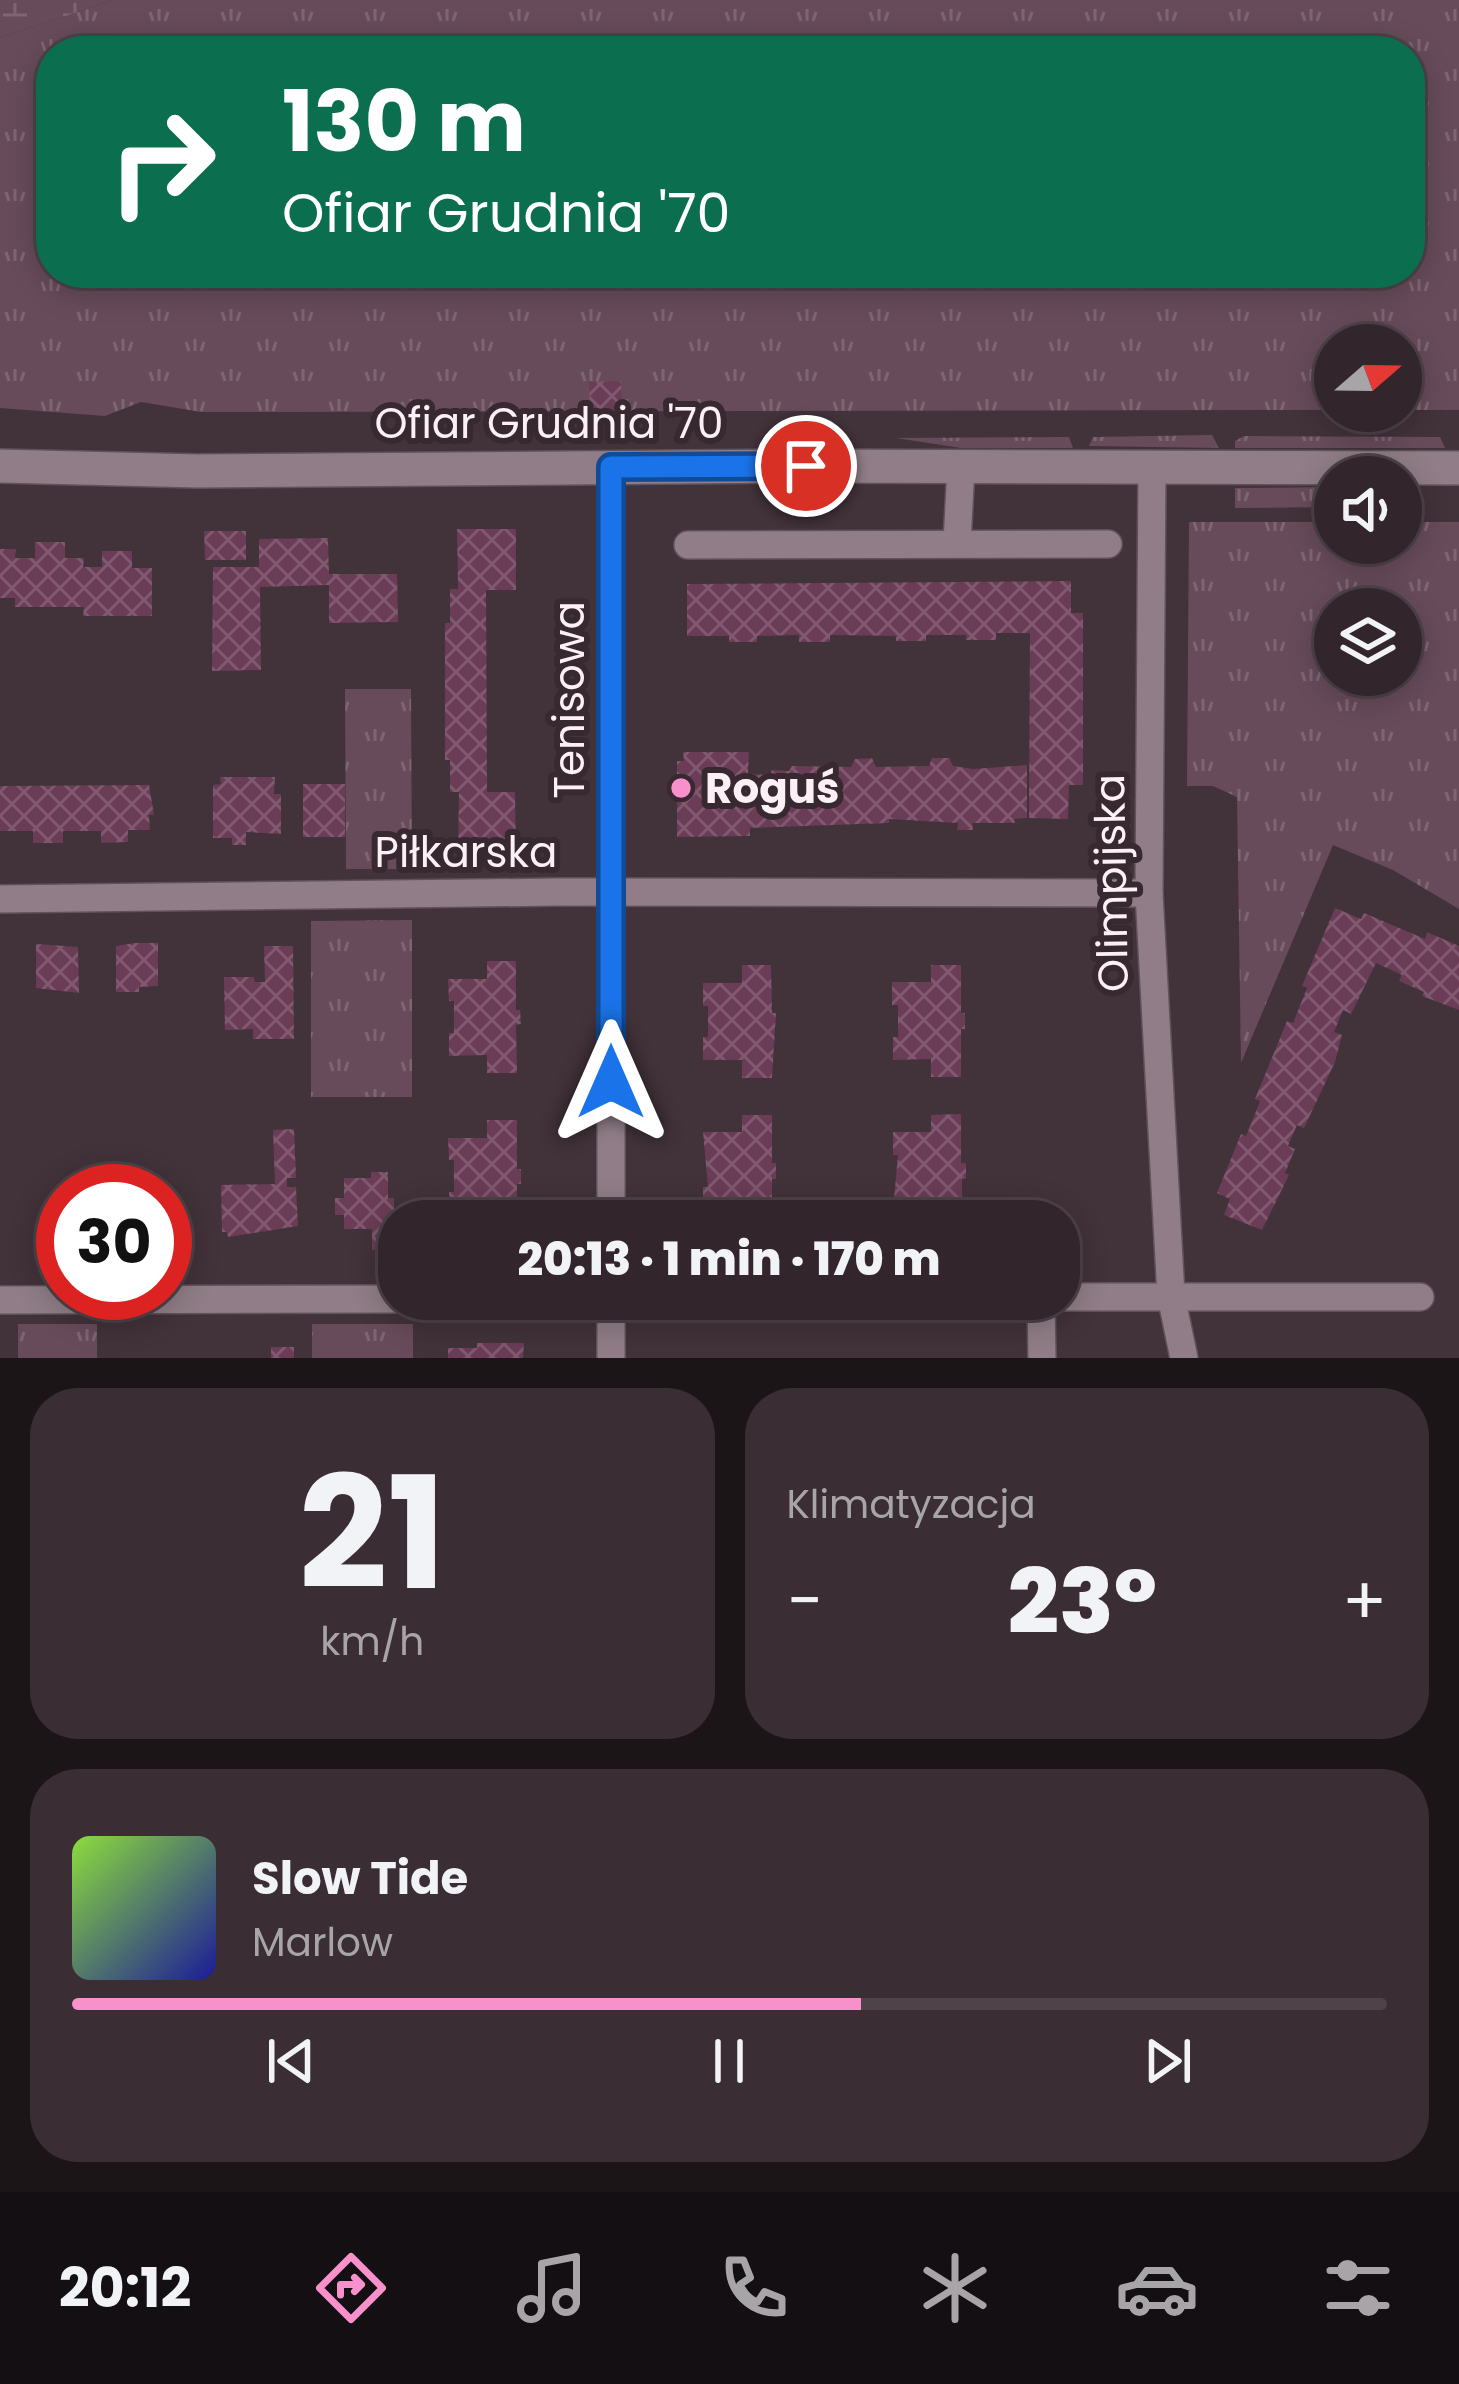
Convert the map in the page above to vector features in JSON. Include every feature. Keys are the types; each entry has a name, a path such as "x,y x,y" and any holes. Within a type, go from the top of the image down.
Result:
{"street":[{"name":"Ofiar Grudnia '70","path":"0,466 198,471 1459,468"},
{"name":"Tenisowa","path":"611,467 611,1200"},
{"path":"957,543 961,467"},
{"name":"Olimpijska","path":"1152,468 1149,893 1171,1296 1184,1358"},
{"path":"688,545 1108,544"},
{"name":"Piłkarska","path":"0,899 1149,893"},
{"path":"1080,1297 1420,1297"},
{"path":"0,1300 378,1299"},
{"path":"611,1320 611,1358"},
{"path":"1041,1320 1042,1358"}],"green space":[{"path":"0,0 114,0 0,38"},
{"path":"114,0 1459,0 1459,410 1422,410 1422,324 1314,324 1314,410 201,412 141,402 105,416 0,408 0,38"},
{"path":"1212,435 1219,448 1089,446 1093,437"},
{"path":"1244,436 1440,437 1445,448 1235,448 1235,441"},
{"path":"1069,437 1073,448 961,448 896,438"},
{"path":"1314,487 1314,507 1235,508 1235,488"},
{"path":"1189,522 1314,522 1314,564 1422,564 1422,522 1459,522 1459,909 1393,870 1333,845 1241,1063 1237,797 1213,786 1187,786"},
{"path":"345,689 411,689 412,869 346,869"},
{"path":"412,920 412,1097 311,1097 311,921"},
{"path":"18,1324 97,1324 97,1358 18,1358"},
{"path":"312,1324 413,1324 413,1358 312,1358"}],"building":[{"path":"621,381 622,410 590,411 589,382"},
{"path":"457,529 516,529 516,590 486,590 487,792 515,792 516,852 458,852 459,792 450,792 450,760 445,760 445,623 450,623 450,589 458,589"},
{"path":"204,531 246,531 246,560 205,560"},
{"path":"328,538 329,574 397,574 398,622 329,623 329,585 260,587 261,670 212,671 213,567 259,567 259,539"},
{"path":"35,542 65,542 65,558 84,558 83,567 102,567 102,551 132,551 132,568 152,568 152,616 83,616 84,607 15,607 15,598 0,598 0,549 16,549 15,558 35,558"},
{"path":"1071,581 1071,613 1083,613 1083,785 1069,785 1068,819 1029,818 1030,633 996,633 996,640 926,635 926,641 830,635 830,642 799,642 799,635 757,636 757,642 687,636 687,584"},
{"path":"683,752 749,752 748,774 770,775 772,770 789,771 792,766 851,767 855,759 872,758 876,767 929,766 932,758 949,758 953,766 973,769 1027,765 1027,818 1014,819 1015,823 972,823 973,830 957,830 958,823 889,819 889,823 750,828 750,836 677,837 677,761 684,761"},
{"path":"220,777 275,777 274,794 281,794 281,834 246,832 246,845 232,845 232,838 213,838 213,785 221,784"},
{"path":"303,784 345,784 345,837 303,837"},
{"path":"149,785 154,815 149,815 150,830 128,830 128,842 101,843 101,831 63,831 63,843 33,843 33,831 0,831 0,786"},
{"path":"1335,908 1361,919 1364,913 1425,939 1427,932 1459,946 1459,1010 1422,996 1424,992 1399,981 1402,975 1376,963 1351,1014 1343,1010 1334,1032 1342,1035 1335,1062 1304,1128 1297,1125 1288,1146 1295,1149 1285,1173 1289,1175 1262,1230 1224,1215 1230,1199 1217,1193 1241,1134 1246,1136 1253,1119 1260,1101 1255,1099 1287,1021 1293,1023 1307,988 1302,986"},
{"path":"158,943 158,986 116,992 116,946"},
{"path":"36,944 78,947 79,993 36,988"},
{"path":"264,946 293,946 294,1039 253,1039 253,1029 225,1030 224,977 254,977 255,982 265,982"},
{"path":"487,961 516,961 516,1010 520,1010 521,1024 516,1025 517,1073 487,1073 487,1055 449,1056 454,1001 449,1001 448,979 487,979"},
{"path":"742,965 771,965 772,1013 776,1013 772,1078 742,1078 742,1060 703,1060 708,1006 703,1006 703,983 742,983"},
{"path":"931,965 961,965 965,1029 961,1029 961,1077 931,1077 931,1059 893,1060 898,1005 892,1005 892,982 931,982"},
{"path":"961,1114 961,1163 966,1163 962,1200 894,1200 898,1155 893,1155 893,1132 931,1132 931,1115"},
{"path":"742,1115 772,1115 776,1179 772,1179 772,1200 703,1200 703,1187 708,1187 703,1132 742,1132"},
{"path":"487,1120 517,1120 521,1184 517,1184 517,1200 449,1200 449,1192 454,1192 454,1160 449,1160 448,1138 487,1138"},
{"path":"294,1129 296,1178 287,1178 287,1187 296,1187 298,1226 228,1237 222,1232 221,1185 275,1184 273,1130"},
{"path":"371,1172 388,1172 388,1198 394,1198 378,1200 378,1250 372,1250 372,1229 344,1229 344,1215 335,1215 335,1198 344,1198 344,1178 371,1178"},
{"path":"477,1343 524,1343 523,1358 448,1358 448,1348 477,1348"},
{"path":"271,1347 294,1347 294,1358 271,1358"}],"place":[{"name":"Roguś","path":"681,788"}],"route":[{"path":"611,1082 611,467 806,466"}]}
